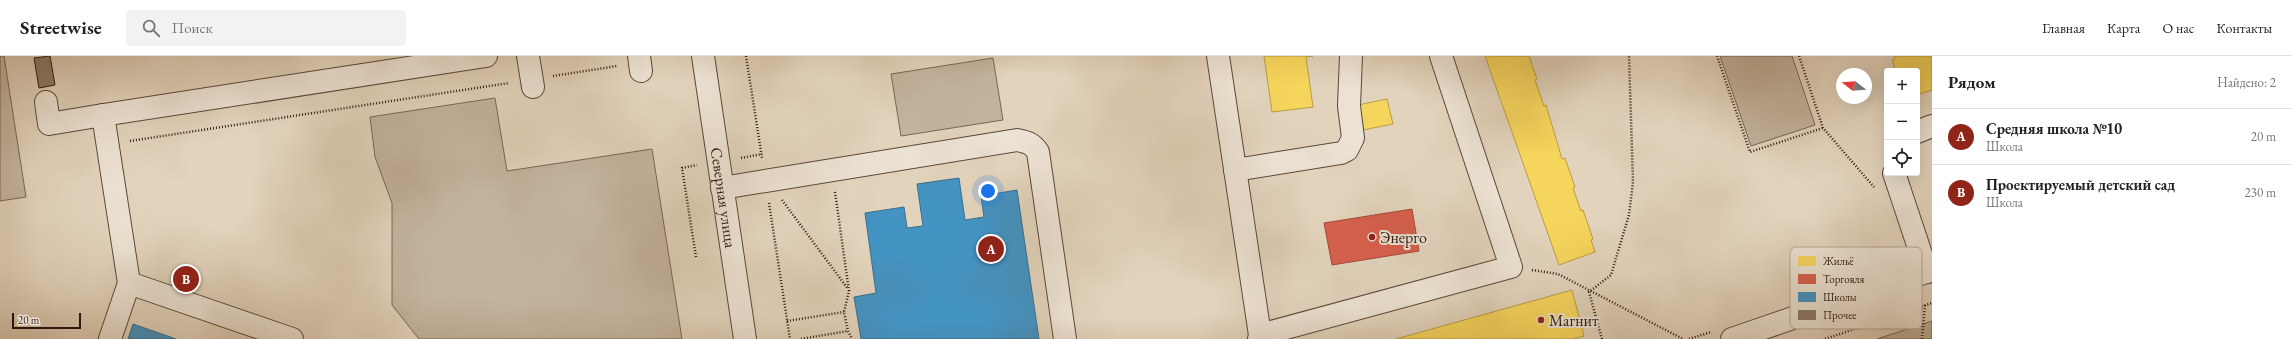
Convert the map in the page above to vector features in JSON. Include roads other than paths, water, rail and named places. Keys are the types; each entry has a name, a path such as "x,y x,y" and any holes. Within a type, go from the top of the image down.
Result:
{"street":[{"path":"46,102 49,124 486,56"},
{"path":"528,56 532,83"},
{"name":"Северная улица","path":"702,56 745,339"},
{"path":"1218,56 1259,337 1511,267 1442,56"},
{"path":"1235,170 1341,153 1347,150 1353,138 1349,106 1351,56"},
{"path":"103,115 129,283 110,339"},
{"path":"1920,131 1932,126"},
{"path":"722,188 1017,140 1033,145 1038,152 1065,339"},
{"path":"1895,176 1921,247"},
{"path":"1922,249 1930,271"},
{"path":"129,283 292,339"},
{"path":"1732,339 1790,319"}],"place":[{"name":"Энерго","path":"1372,237"},
{"name":"Средняя школа №10","path":"991,249"},
{"name":"Проектируемый детский сад","path":"186,279"},
{"name":"Магнит","path":"1541,320"}]}
